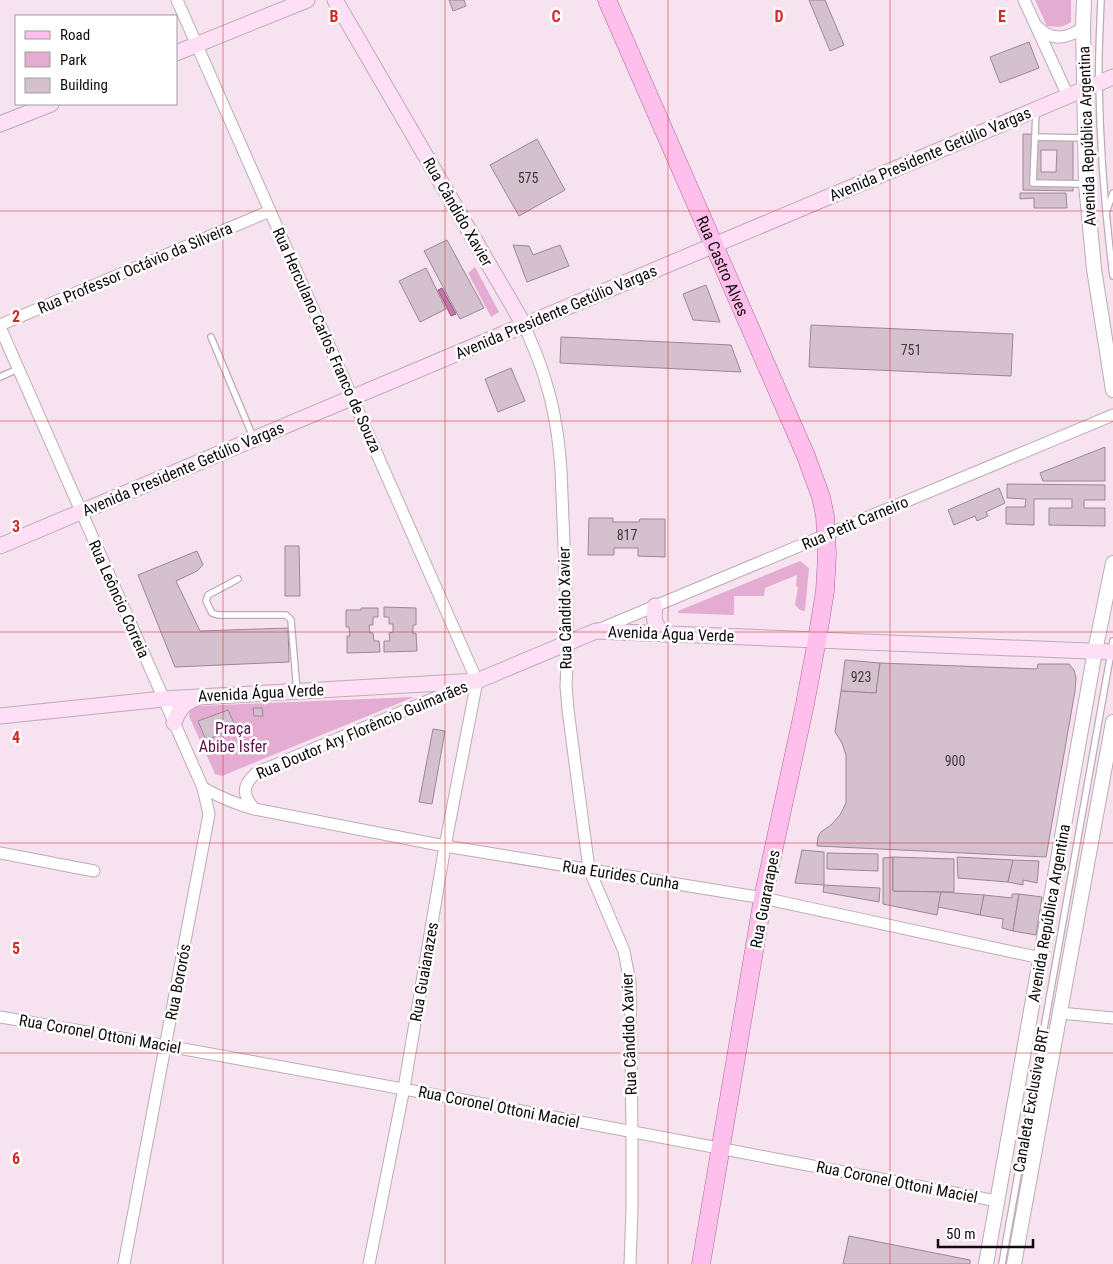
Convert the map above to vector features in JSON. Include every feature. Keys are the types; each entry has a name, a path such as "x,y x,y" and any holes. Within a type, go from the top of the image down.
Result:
{"main road":[{"path":"178,52 307,0"},
{"name":"Rua Cândido Xavier","path":"335,0 524,325"},
{"name":"Rua Castro Alves","path":"608,0 814,476 821,497 827,535"},
{"name":"Avenida Presidente Getúlio Vargas","path":"0,546 1106,80"},
{"path":"0,124 48,105"},
{"name":"Rua Guararapes","path":"701,1264 763,898 817,640 825,584 827,535"},
{"path":"655,606 654,622 664,634"},
{"name":"Avenida Água Verde","path":"0,716 200,696 477,680 596,631 1095,651 1112,648"},
{"path":"174,723 183,706 200,696"}],"street":[{"name":"Rua Herculano Carlos Franco de Souza","path":"178,0 477,680"},
{"path":"1024,0 1068,96"},
{"name":"Avenida República Argentina","path":"1084,0 1086,184 1094,269 1113,390"},
{"path":"1035,24 1043,32 1058,37 1074,34 1083,27"},
{"name":"Rua Professor Octávio da Silveira","path":"0,326 270,210"},
{"name":"Rua Cândido Xavier","path":"524,325 538,358 552,402 559,449 568,643 566,686 589,869 624,951 630,983 632,1132 630,1264"},
{"name":"Rua Leôncio Correia","path":"0,326 203,788"},
{"name":"Rua Petit Carneiro","path":"596,631 1113,416"},
{"name":"Avenida República Argentina","path":"986,1264 1095,651 1113,563"},
{"name":"Rua Doutor Ary Florêncio Guimarães","path":"254,809 248,801 245,792 246,785 256,773 477,680"},
{"name":"Rua Guaianazes","path":"369,1264 404,1088 445,846 477,680"},
{"name":"Avenida República Argentina","path":"1014,1264 1113,722"},
{"name":"Rua Eurides Cunha","path":"203,788 227,801 254,809 445,846 763,898 1041,958"},
{"name":"Rua Bororós","path":"124,1264 209,814 203,788"},
{"path":"0,853 94,871"},
{"path":"1060,1013 1113,1018"},
{"name":"Rua Coronel Ottoni Maciel","path":"0,1017 404,1088 997,1201"}],"lane":[{"path":"1101,0 1106,80 1106,215 1113,276"},
{"path":"1036,108 1033,183 1086,184"},
{"path":"1035,137 1084,138"},
{"path":"1106,215 1113,193"},
{"path":"211,337 254,439"},
{"path":"0,377 18,369"},
{"path":"238,579 208,595 206,601 212,614 286,614 289,616 291,620 297,691"},
{"name":"Canaleta Exclusiva BRT","path":"1002,1264 1112,648"}],"green space":[{"path":"1035,0 1071,0 1071,22 1057,27 1047,26"},
{"path":"475,267 499,312 491,317 468,273"},
{"path":"800,561 809,568 804,611 795,605 798,587 796,586 797,575 765,588 764,596 734,596 734,615 678,613 678,611"},
{"name":"Praça Abibe Isfer","path":"414,697 222,776 215,774 189,716 190,709 196,706"}],"shaded area":[{"path":"442,288 456,314 451,316 438,290"}],"building":[{"path":"449,0 464,0 466,6 453,11"},
{"path":"809,0 825,0 844,45 830,51"},
{"path":"1029,42 1039,68 1000,83 990,57"},
{"path":"1023,134 1073,135 1073,191 1023,190","holes":["1041,150 1057,150 1056,172 1041,172"]},
{"path":"537,139 565,190 519,216 490,165"},
{"path":"1020,193 1066,193 1067,208 1034,208 1034,198 1020,199"},
{"path":"447,240 484,308 460,319 424,251"},
{"path":"513,245 529,246 533,255 560,245 569,266 527,282"},
{"path":"426,268 446,309 420,322 399,281"},
{"path":"706,285 720,322 693,320 683,294"},
{"path":"811,325 1013,334 1011,376 809,367"},
{"path":"561,337 731,345 741,372 560,363"},
{"path":"511,368 525,401 498,412 485,379"},
{"path":"1105,447 1105,481 1043,481 1040,473"},
{"path":"1007,484 1105,485 1105,500 1084,500 1084,508 1105,508 1105,526 1049,525 1049,508 1072,508 1072,499 1034,499 1034,525 1006,524 1006,507 1025,507 1026,499 1007,498"},
{"path":"999,488 1005,503 986,512 988,516 977,521 975,516 954,525 948,510"},
{"path":"589,518 613,518 613,522 665,519 665,557 638,556 638,548 614,548 614,555 588,555"},
{"path":"285,546 299,546 300,596 285,596"},
{"path":"197,551 203,565 197,571 176,581 200,631 288,628 289,662 175,667 138,575"},
{"path":"384,607 416,608 416,625 413,625 413,634 416,633 417,651 384,652 384,641 390,641 389,633 393,632 393,624 389,624 389,617 384,617"},
{"path":"361,608 378,608 378,617 373,617 373,625 369,625 374,641 379,641 380,652 347,653 347,636 350,636 349,627 346,627 346,610 361,610"},
{"path":"845,660 880,663 876,693 841,691"},
{"path":"880,663 1037,669 1038,664 1069,664 1074,670 1076,678 1075,691 1046,857 817,846 818,837 821,832 840,815 846,803 846,755 842,743 835,732 841,691 876,693"},
{"path":"253,708 262,708 263,716 254,716"},
{"path":"228,710 236,728 206,740 198,721"},
{"path":"433,729 445,731 432,804 419,802"},
{"path":"802,850 824,852 824,885 795,883"},
{"path":"827,853 878,854 878,871 827,869"},
{"path":"893,857 893,891 941,892 937,915 883,904 883,858"},
{"path":"893,857 954,859 954,892 893,891"},
{"path":"957,857 1013,860 1008,882 958,878"},
{"path":"1013,860 1039,861 1037,883 1023,880 1023,885 1008,882"},
{"path":"824,885 880,888 879,902 823,892"},
{"path":"941,892 984,895 980,915 938,907"},
{"path":"1012,894 1019,894 1013,931 1002,928 1003,919 980,915 984,895 1012,898"},
{"path":"1019,894 1042,897 1036,935 1013,931"},
{"path":"849,1236 970,1260 970,1264 843,1264"}]}
